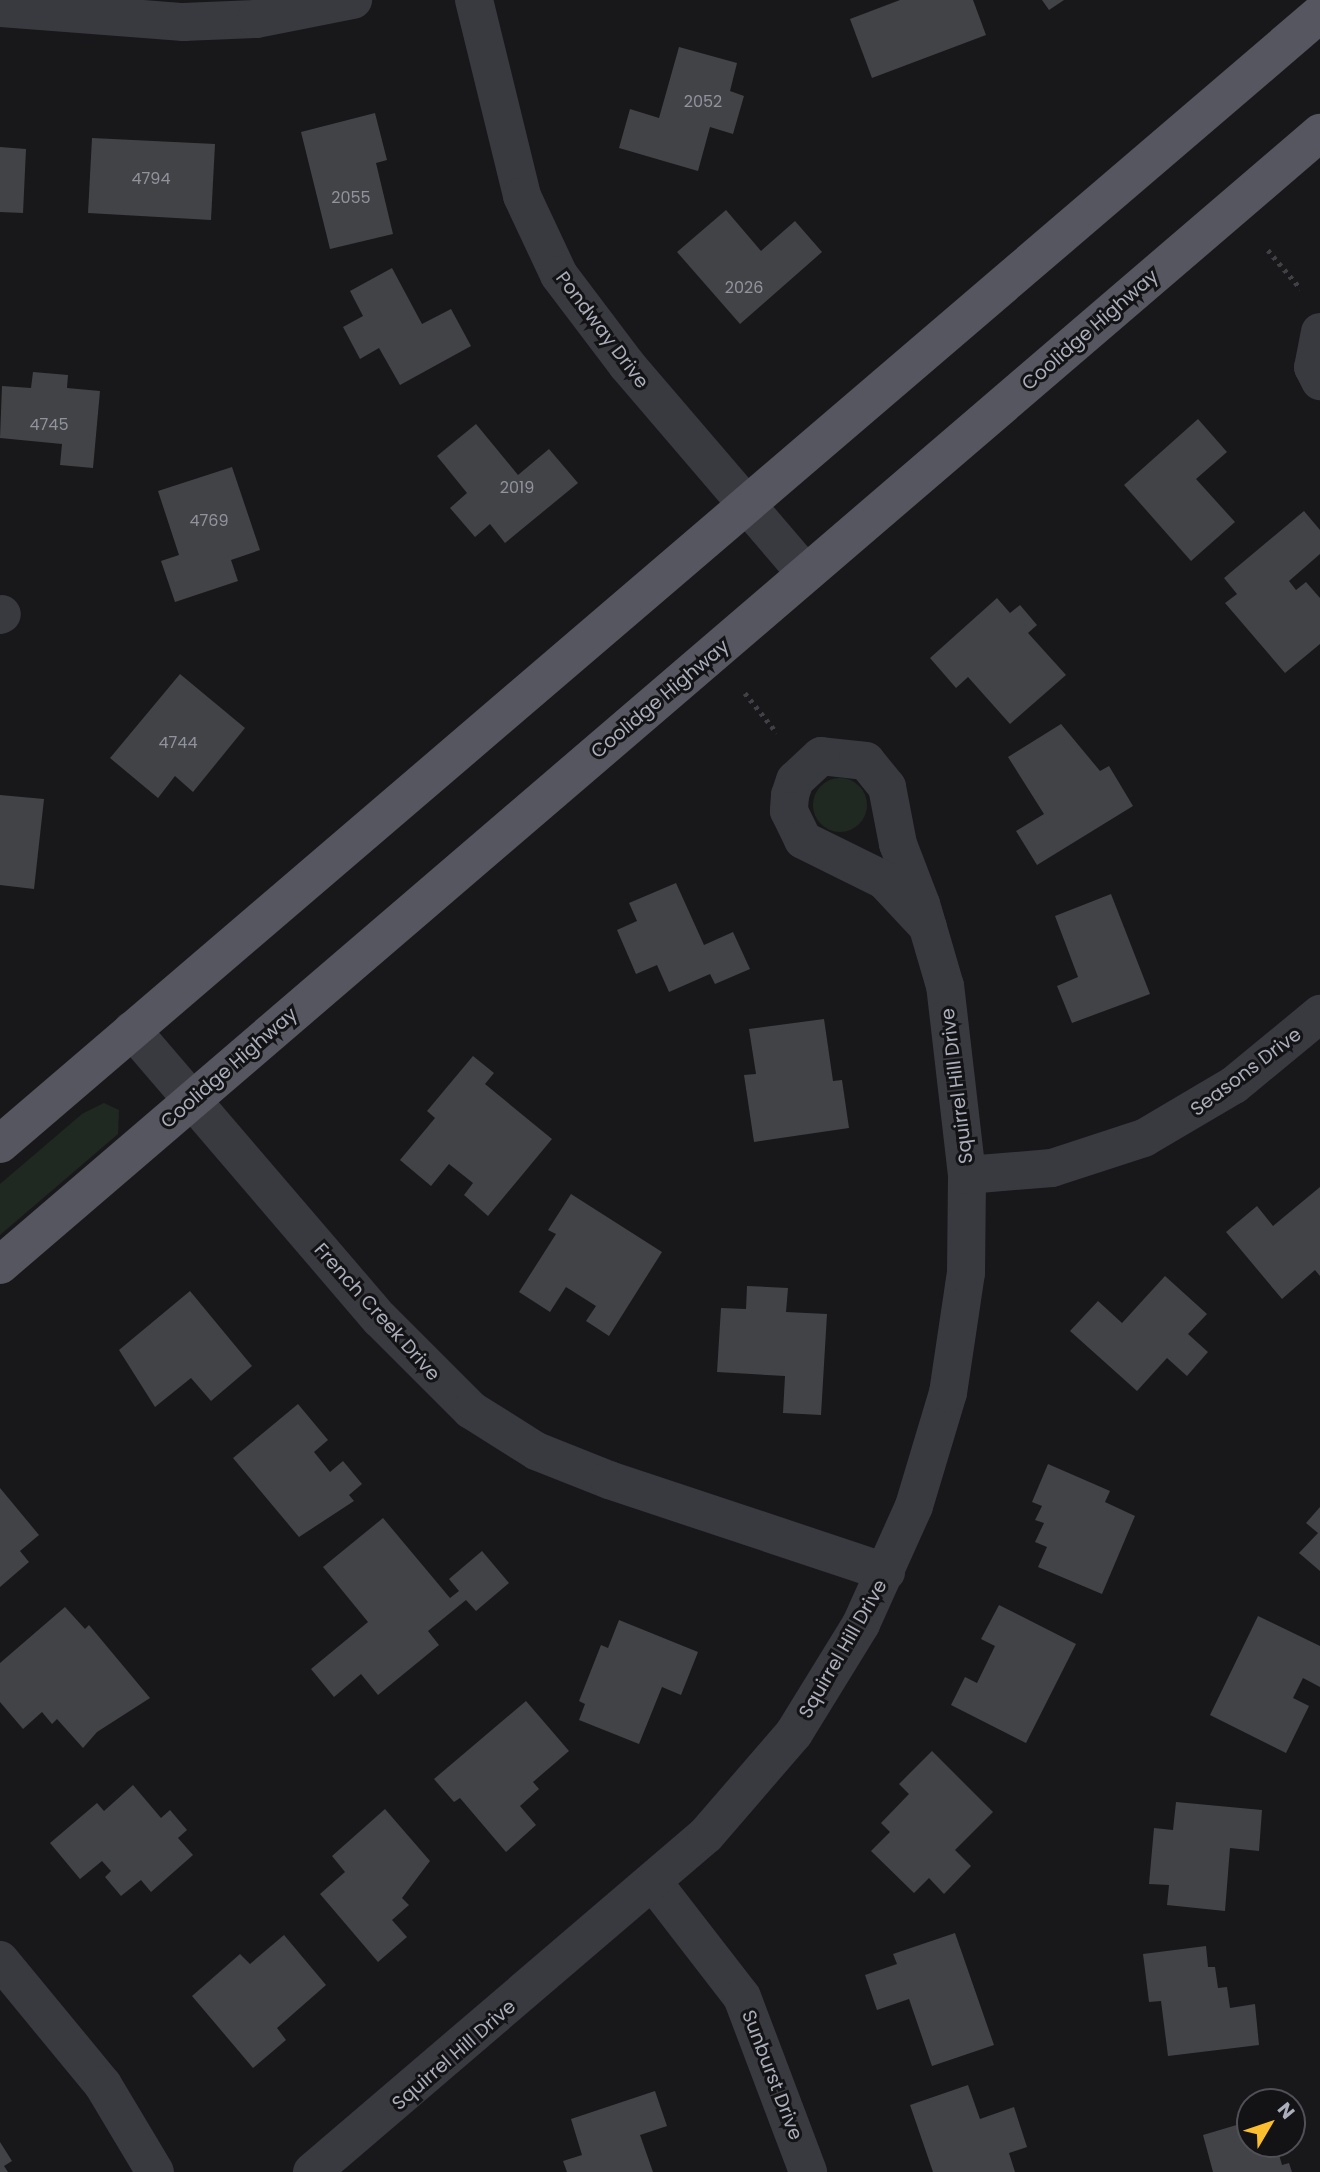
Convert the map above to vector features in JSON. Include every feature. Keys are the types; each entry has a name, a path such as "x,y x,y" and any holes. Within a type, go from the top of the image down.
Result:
{"main road":[{"path":"0,1144 1320,14"},
{"name":"Coolidge Highway","path":"0,1265 1320,133"}],"street":[{"path":"0,8 183,22 256,19 353,0"},
{"name":"Pondway Drive","path":"474,0 522,196 559,275 627,365 805,573"},
{"path":"1320,332 1313,367 1320,381"},
{"name":"Squirrel Hill Drive","path":"313,2172 706,1835 794,1733 886,1572 948,1393 966,1273 967,1175 958,1067 928,927"},
{"name":"Seasons Drive","path":"967,1175 1052,1168 1144,1138 1234,1085 1320,1014"},
{"name":"French Creek Drive","path":"132,1030 380,1319 483,1417 536,1451 609,1480 886,1572"},
{"name":"Sunburst Drive","path":"653,1882 742,1997 808,2172"},
{"path":"0,1960 103,2085 155,2172"}],"path":[{"path":"1268,250 1301,289"},
{"path":"745,692 777,733"}],"shaded area":[{"path":"840,778 859,786 867,805 859,824 840,832 821,824 813,805 821,786"},
{"path":"104,1103 119,1110 118,1134 0,1235 0,1184 82,1114"}],"building":[{"path":"900,0 973,0 986,35 872,78 850,19"},
{"path":"1042,0 1064,0 1049,10"},
{"path":"679,47 737,63 730,91 744,96 733,134 710,127 698,171 619,148 630,109 659,118"},
{"path":"375,113 387,160 376,163 393,234 330,249 301,132"},
{"path":"92,138 215,144 211,220 88,213"},
{"path":"0,147 26,149 23,213 0,212"},
{"path":"726,210 761,251 795,221 822,252 740,324 677,252"},
{"path":"392,268 422,324 451,309 471,346 400,385 379,348 360,359 343,327 363,316 350,291"},
{"path":"33,372 68,375 67,388 100,391 93,468 60,465 62,444 0,438 2,386 31,388"},
{"path":"1198,419 1227,452 1196,479 1235,522 1191,561 1124,485"},
{"path":"476,424 518,475 549,449 578,483 505,543 490,524 475,537 450,508 467,493 437,456"},
{"path":"232,467 260,550 231,560 238,581 175,602 161,561 179,555 158,491"},
{"path":"1304,511 1320,530 1320,554 1289,581 1296,590 1306,582 1320,598 1320,644 1285,673 1225,603 1237,594 1224,578"},
{"path":"997,598 1010,613 1020,605 1037,625 1028,633 1066,675 1010,724 968,677 956,688 930,658"},
{"path":"180,674 245,728 193,792 175,776 158,798 110,758"},
{"path":"1061,724 1100,771 1109,766 1133,806 1037,865 1016,831 1044,814 1008,757"},
{"path":"0,795 44,799 34,889 0,885"},
{"path":"676,883 704,945 733,932 750,969 715,984 710,974 669,992 657,965 636,974 617,930 637,921 629,903"},
{"path":"1111,894 1150,994 1072,1023 1057,986 1078,977 1055,916"},
{"path":"824,1019 833,1081 842,1080 849,1128 754,1142 744,1075 756,1074 749,1029"},
{"path":"473,1056 494,1073 485,1084 552,1139 488,1216 464,1195 473,1183 449,1164 431,1186 400,1160 435,1118 427,1111"},
{"path":"1320,1187 1320,1276 1315,1270 1282,1299 1226,1232 1257,1206 1273,1226"},
{"path":"571,1194 662,1252 609,1336 586,1321 596,1306 566,1287 550,1312 519,1292 556,1234 548,1230"},
{"path":"1165,1276 1207,1314 1188,1334 1208,1352 1187,1376 1167,1358 1137,1391 1070,1331 1098,1301 1122,1323"},
{"path":"747,1286 788,1288 786,1312 827,1314 821,1415 783,1413 785,1376 717,1372 721,1308 746,1309"},
{"path":"190,1291 252,1366 211,1401 191,1378 155,1407 119,1350"},
{"path":"298,1404 328,1440 314,1452 330,1472 343,1461 362,1484 349,1495 354,1501 299,1537 233,1458"},
{"path":"1048,1464 1110,1491 1105,1502 1135,1516 1102,1594 1038,1567 1047,1547 1035,1542 1044,1523 1035,1520 1042,1506 1032,1502"},
{"path":"0,1488 39,1535 20,1551 29,1562 0,1587"},
{"path":"1320,1507 1320,1571 1299,1553 1318,1533 1306,1523"},
{"path":"383,1518 450,1598 459,1591 449,1579 482,1551 509,1583 476,1611 466,1600 428,1631 439,1645 378,1695 361,1674 334,1697 311,1669 368,1622 323,1567"},
{"path":"999,1605 1076,1644 1026,1743 951,1705 965,1677 977,1683 995,1646 981,1639"},
{"path":"65,1607 85,1629 89,1625 150,1698 97,1732 83,1748 57,1719 52,1724 42,1712 23,1729 0,1702 0,1663"},
{"path":"1258,1616 1320,1646 1320,1687 1303,1678 1293,1698 1309,1706 1286,1753 1210,1715"},
{"path":"619,1620 698,1652 681,1695 662,1687 639,1744 579,1720 585,1704 579,1701 601,1645 608,1648"},
{"path":"526,1701 569,1751 533,1782 539,1789 520,1806 536,1825 506,1852 460,1798 454,1802 434,1779"},
{"path":"932,1751 993,1812 955,1850 971,1866 944,1894 929,1878 914,1893 871,1851 890,1832 881,1823 909,1794 899,1784"},
{"path":"133,1785 161,1818 170,1810 187,1830 178,1838 193,1855 151,1892 141,1880 121,1896 105,1877 111,1871 102,1861 80,1879 50,1843 97,1803 104,1811"},
{"path":"1176,1802 1262,1810 1259,1851 1230,1848 1225,1911 1167,1905 1169,1885 1149,1884 1154,1828 1173,1830"},
{"path":"385,1809 430,1861 402,1898 409,1905 392,1920 407,1937 378,1962 320,1894 345,1872 332,1856"},
{"path":"955,1933 994,2045 932,2066 909,1999 877,2010 865,1975 897,1964 893,1954"},
{"path":"284,1935 326,1985 277,2028 286,2040 253,2068 192,1996 240,1954 250,1964"},
{"path":"1206,1946 1208,1967 1215,1967 1218,1988 1227,1987 1230,2008 1255,2004 1259,2045 1168,2056 1161,2001 1149,2002 1143,1954"},
{"path":"968,2085 980,2119 1014,2107 1027,2147 1009,2153 1015,2172 933,2172 910,2105"},
{"path":"655,2091 667,2126 640,2135 653,2172 567,2172 563,2161 582,2155 571,2119"},
{"path":"1236,2125 1236,2158 1280,2158 1282,2165 1289,2163 1292,2172 1213,2172 1203,2135"},
{"path":"0,2142 12,2161 4,2166 8,2172 0,2172"}]}
